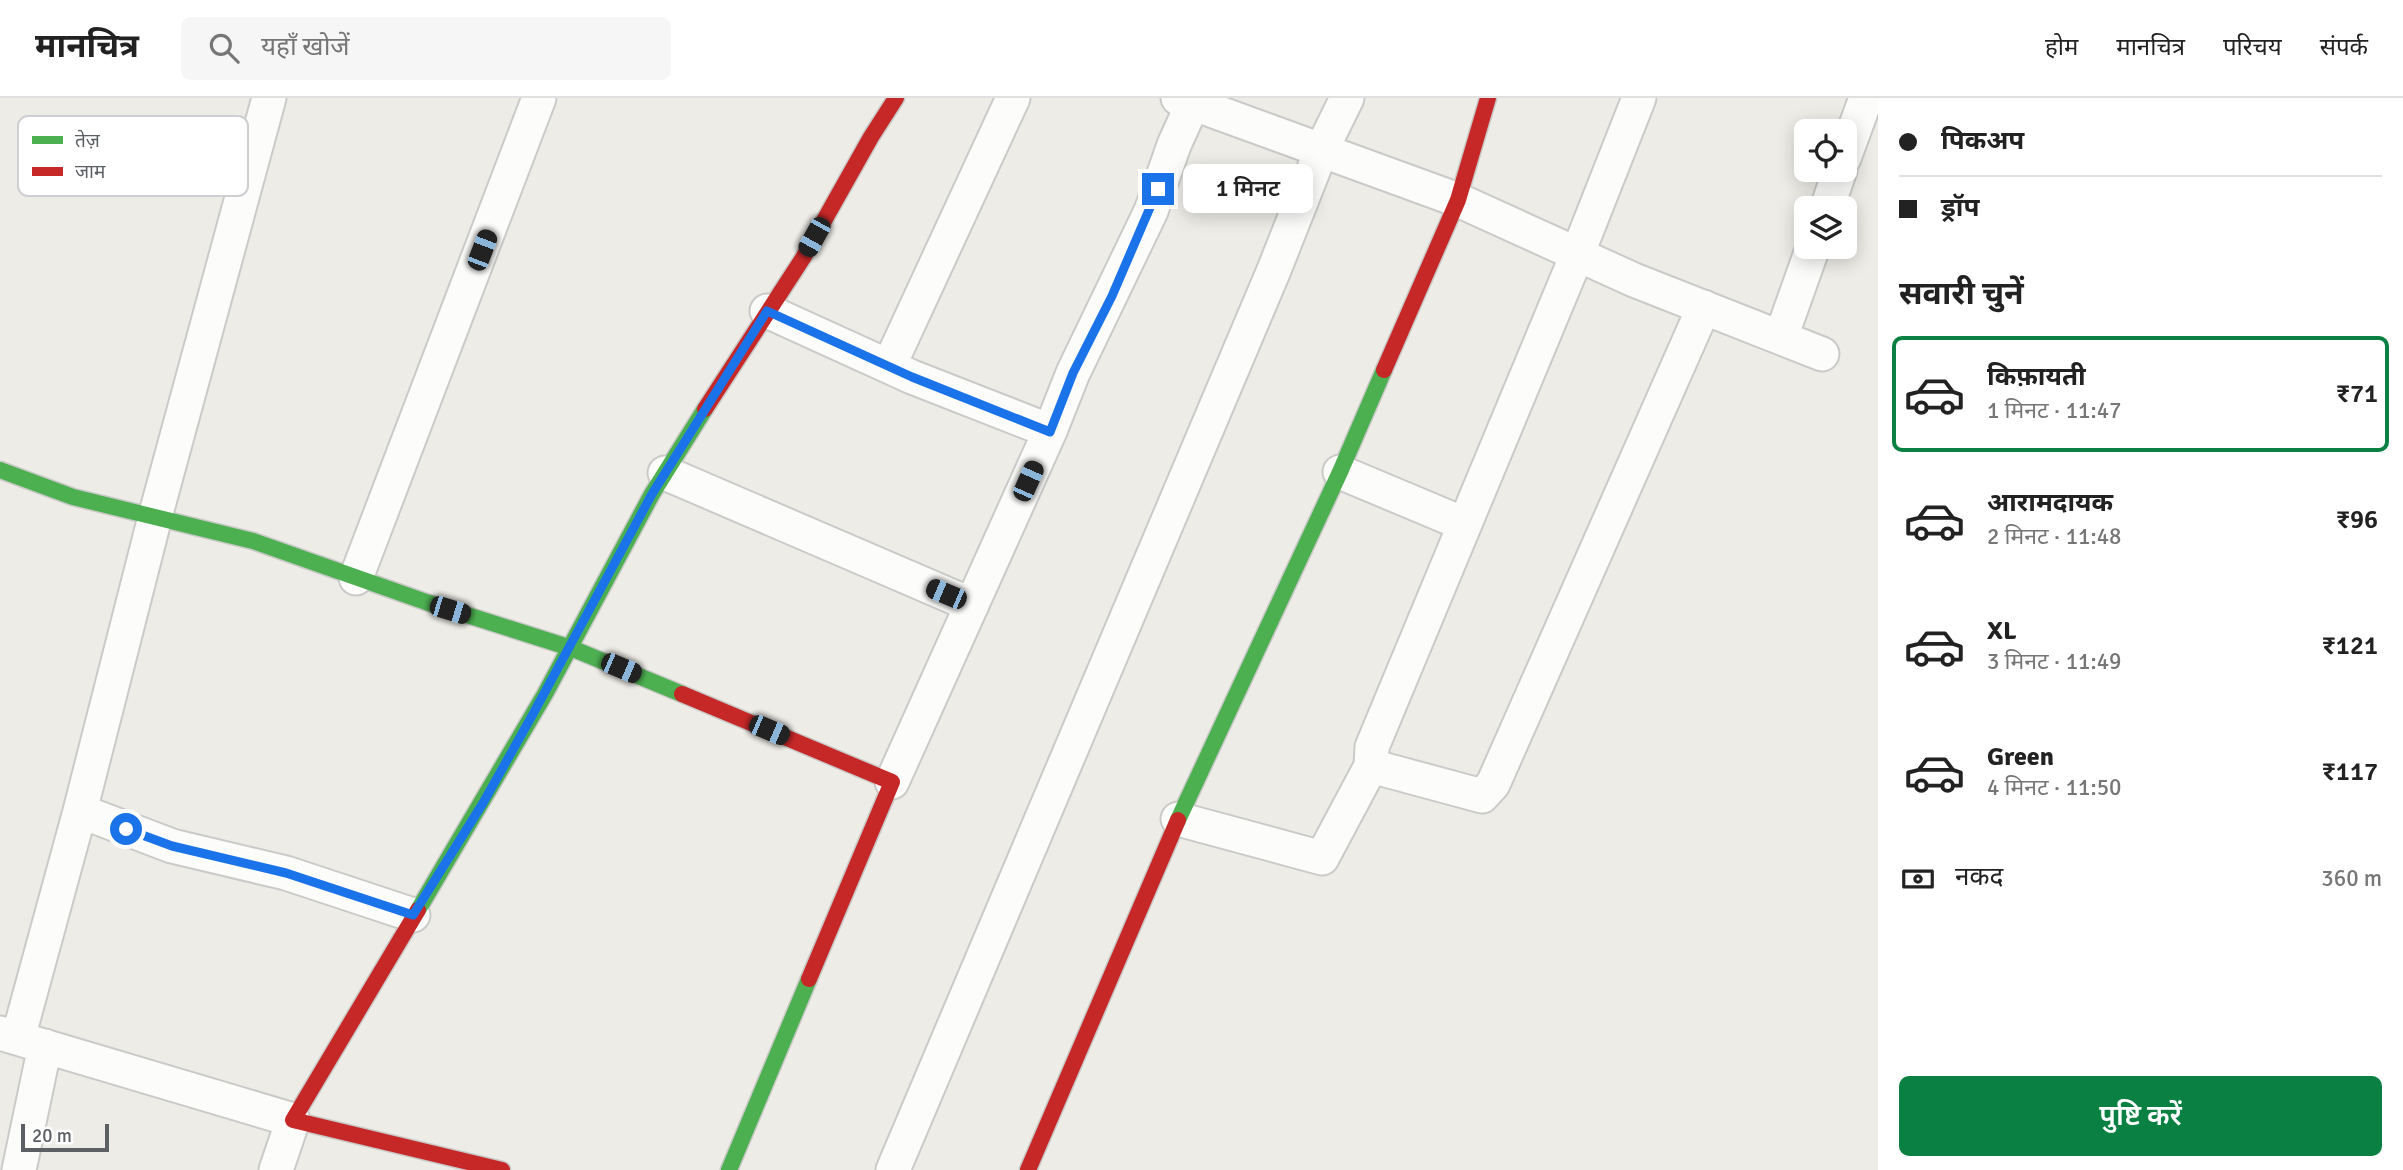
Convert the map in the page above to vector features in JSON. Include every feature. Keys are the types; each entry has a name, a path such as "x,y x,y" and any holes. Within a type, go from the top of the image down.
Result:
{"street":[{"path":"248,175 269,98"},
{"path":"356,578 540,98"},
{"path":"276,1170 293,1120 413,915 483,803 571,648 665,473 803,257 871,134 896,98"},
{"path":"889,366 1013,98"},
{"path":"893,1170 1269,282 1321,151 1347,98"},
{"path":"1028,1170 1178,819 1340,471 1458,200 1488,98"},
{"path":"1178,819 1322,858 1371,766 1372,747 1577,255 1639,98"},
{"path":"1857,123 1866,98"},
{"path":"729,1170 892,782 1050,432 1073,373 1151,211 1186,101 1241,108 1321,151 1458,200 1577,255 1822,354"},
{"path":"19,1170 21,1039 155,517 242,196"},
{"path":"1782,337 1809,259"},
{"path":"1371,766 1482,796 1493,783 1704,307"},
{"path":"767,311 889,366 1050,432"},
{"path":"0,470 73,496 253,541 426,602 571,648 892,782"},
{"path":"1340,471 1464,524"},
{"path":"665,473 972,605"},
{"path":"80,811 172,846 286,873 413,915"},
{"path":"21,1039 293,1120 502,1170"}],"traffic: fast":[{"path":"1178,820 1340,472 1384,370"},
{"path":"418,910 545,694 652,494 705,409"},
{"path":"0,470 73,497 253,541 426,602 571,648 682,694"},
{"path":"729,1170 809,979"}],"traffic: jam":[{"path":"705,409 803,258 896,98"},
{"path":"1384,370 1458,200 1488,98"},
{"path":"682,694 892,782 809,979"},
{"path":"1028,1170 1178,820"},
{"path":"418,910 293,1120 502,1170"}],"route":[{"path":"126,829 172,846 286,873 413,915 483,803 571,648 652,494 767,311 912,377 1050,432 1073,373 1112,296 1151,211 1158,189"}]}
